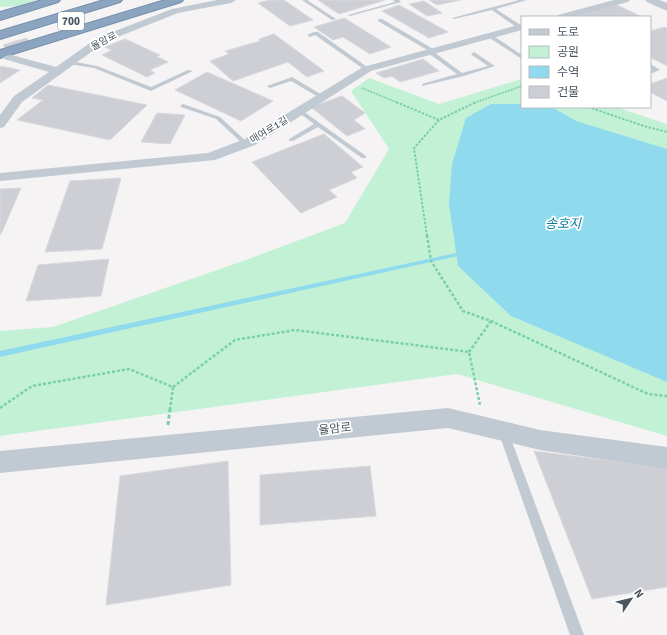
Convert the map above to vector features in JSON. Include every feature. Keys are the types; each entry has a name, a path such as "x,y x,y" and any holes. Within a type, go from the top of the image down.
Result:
{"highway":[{"path":"0,16 54,0"},
{"path":"0,27 105,0"},
{"name":"700","path":"0,35 116,0"},
{"name":"700","path":"0,43 143,0"},
{"path":"4,56 177,0"}],"street":[{"name":"율암로","path":"1,122 18,99 101,40 175,11 231,0"},
{"path":"565,16 625,0"},
{"path":"651,0 667,8"},
{"name":"매여로1길","path":"0,177 210,158 246,144 367,68 521,28"},
{"path":"4,56 58,71"},
{"name":"율암로","path":"0,462 448,418 540,440 667,458"}],"lane":[{"path":"304,0 334,19"},
{"path":"350,15 399,2 395,0"},
{"path":"454,18 525,0"},
{"path":"492,8 521,28"},
{"path":"380,20 431,51 462,75"},
{"path":"310,35 316,33 367,68"},
{"path":"490,36 521,56"},
{"path":"424,85 492,66 474,54"},
{"path":"70,63 95,67 151,90 190,71"},
{"path":"651,67 657,70 651,72"},
{"path":"270,86 292,79 322,97"},
{"path":"183,106 218,118 246,144"},
{"path":"300,111 364,157"},
{"path":"291,140 318,124"},
{"path":"493,429 577,635"}],"path":[{"path":"347,81 439,120"},
{"path":"521,86 478,101 439,120 414,148 431,260 463,311 491,321 648,394 667,396"},
{"path":"591,108 667,132"},
{"path":"469,352 491,321"},
{"path":"165,446 173,387 235,340 295,330 469,352"},
{"path":"469,352 493,429"},
{"path":"0,408 32,386 129,369 173,387"}],"green space":[{"path":"0,0 36,0 17,6 0,7"},
{"path":"369,78 439,104 521,79 521,108 619,108 667,124 667,436 457,374 0,436 0,331 53,327 243,261 345,223 389,149 351,91"}],"water":[{"name":"송호지","path":"491,104 521,104 521,108 554,108 576,121 667,149 667,382 511,316 458,266 449,204 452,164 466,118"}],"building":[{"path":"270,0 284,0 313,20 290,26 258,3"},
{"path":"318,0 385,0 339,14"},
{"path":"429,0 461,0 437,5"},
{"path":"424,1 442,13 427,16 409,4"},
{"path":"615,4 640,16 573,16"},
{"path":"399,5 448,32 429,38 382,11"},
{"path":"344,18 391,47 370,54 343,37 333,40 314,27"},
{"path":"664,27 667,28 667,66 651,58 651,31"},
{"path":"274,34 324,71 307,77 288,62 233,81 210,61 229,54 225,51 260,41 259,39"},
{"path":"26,38 34,45 10,53 3,45"},
{"path":"125,39 160,55 156,56 168,62 150,70 155,73 147,77 102,55 112,50 105,47"},
{"path":"423,59 439,71 400,82 392,76 384,78 376,73"},
{"path":"0,66 20,70 0,83"},
{"path":"207,72 273,101 241,121 175,90"},
{"path":"667,78 667,101 651,93 651,84"},
{"path":"48,85 147,105 110,140 17,120 43,100 32,98"},
{"path":"342,96 365,113 354,120 365,129 347,136 311,107"},
{"path":"157,113 185,115 170,144 141,142"},
{"path":"324,134 363,167 351,172 357,178 329,190 337,197 301,213 252,162"},
{"path":"121,178 102,249 45,252 70,181"},
{"path":"21,188 1,234 0,234 0,189"},
{"path":"109,259 101,296 26,301 38,265"},
{"path":"534,451 667,468 667,587 592,599"},
{"path":"228,461 231,585 106,605 120,476"},
{"path":"370,466 376,516 260,525 260,475"}],"waterway":[{"path":"0,354 456,255"}]}
